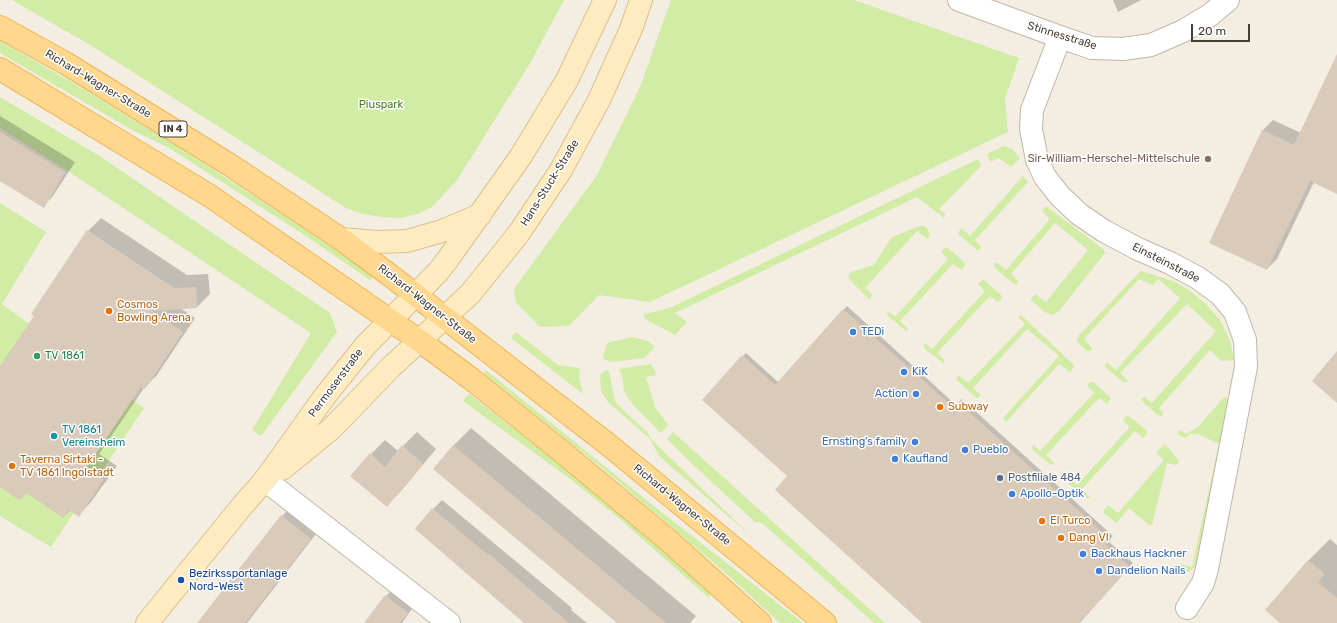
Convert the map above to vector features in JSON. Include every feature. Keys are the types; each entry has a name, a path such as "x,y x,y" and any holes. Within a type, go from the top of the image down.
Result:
{"main road":[{"path":"416,295 438,272 521,156 567,80 604,0"},
{"name":"Hans-Stuck-Straße","path":"420,340 470,294 519,233 561,170 598,100 631,29 641,0"},
{"name":"Richard-Wagner-Straße","path":"0,27 67,64 230,165 341,239 445,317 610,446 825,623"},
{"path":"0,70 210,196 420,340 567,456 669,541 760,623"},
{"name":"IN 4","path":"341,239 376,242 407,241 442,231 480,215"},
{"name":"Permoserstraße","path":"147,623 265,480 325,396 365,346 416,295"},
{"name":"Permoserstraße","path":"265,480 286,467 331,429 391,367 420,340"}],"street":[{"name":"Stinnesstraße","path":"959,0 1060,38 1092,48 1123,49 1152,45 1182,31 1210,15 1228,0"},
{"name":"Einsteinstraße","path":"1060,38 1032,110 1031,129 1037,160 1045,177 1060,196 1079,214 1098,227 1138,249 1198,278 1220,294 1235,312 1245,340 1246,368 1207,569 1197,594 1187,608"},
{"path":"265,480 449,623"}],"green space":[{"name":"Piuspark","path":"12,0 564,0 529,65 457,180 432,207 417,214 401,218 363,214 346,208 92,46"},
{"path":"671,0 854,0 1019,58 1005,99 1008,132 650,302 599,295 569,326 540,327 516,303 514,289 597,175 640,87"},
{"path":"0,41 80,87 172,143 305,229 374,276 370,280 303,234 169,148 134,131 0,53"},
{"path":"0,97 101,157 330,313 337,332 261,436 252,430 311,333 74,175 0,128"},
{"path":"1004,146 1012,149 1020,158 1011,167 999,158 990,162 987,154"},
{"path":"978,159 981,166 939,209 945,214 944,218 917,197 675,313 687,322 675,335 645,319 644,314 672,307"},
{"path":"1023,176 1028,182 975,240 981,246 979,250 977,250 958,234 959,231 962,229 970,236"},
{"name":"TV 1861","path":"0,203 46,232 2,304 144,408 51,547 0,516"},
{"path":"1046,206 1103,249 1105,253 1058,312 1052,315 1045,312 1031,299 1034,295 1036,295 1046,302 1088,250 1055,223 1011,274 1018,281 1017,285 995,268 994,265 998,263 1006,270 1050,219 1042,211"},
{"path":"920,226 927,228 930,234 929,237 927,239 917,231 865,288 872,294 871,298 869,299 850,280 848,275 852,272 874,265 892,237"},
{"path":"944,248 948,248 964,262 965,265 962,270 953,264 900,321 908,329 906,331 888,316 887,313 888,311 895,317 948,259 941,252"},
{"path":"1141,271 1173,281 1190,291 1206,304 1220,320 1230,341 1234,360 1222,361 1210,350 1159,408 1163,413 1162,416 1158,415 1142,401 1142,398 1144,397 1152,403 1216,331 1187,304 1120,373 1128,381 1126,383 1105,367 1105,364 1108,363 1116,370 1180,298 1158,279 1153,285 1139,279 1084,339 1092,348 1091,351 1087,351 1077,342 1078,336"},
{"path":"984,280 1001,295 1002,298 998,302 990,296 937,353 945,361 943,363 924,348 924,345 925,343 932,349 985,291 978,284"},
{"path":"1021,315 1074,365 1074,367 1070,372 1059,364 1006,422 1003,419 1004,417 1059,356 1027,329 973,388 981,395 978,398 975,397 956,379 959,375 968,383 1025,324 1018,317"},
{"path":"516,332 558,365 580,368 579,378 583,394 511,338"},
{"path":"633,337 648,341 655,347 644,358 611,362 603,359 607,344"},
{"path":"651,364 657,375 646,377 655,407 668,425 661,433 628,398 624,390 622,375 619,369"},
{"path":"486,370 655,507 803,623 780,623 728,575 602,468 483,373"},
{"path":"606,370 609,371 615,402 752,537 659,456 650,439 608,402 601,391 600,379 601,374"},
{"path":"1090,382 1093,382 1111,399 1107,404 1099,398 1046,455 1054,463 1052,465 1033,450 1032,447 1034,445 1040,451 1094,393 1087,386"},
{"path":"469,394 572,474 623,516 711,593 709,598 621,520 569,478 463,401"},
{"path":"1225,396 1229,402 1197,564 1189,572 1181,571 1178,569 1178,564 1192,567 1219,444 1198,434 1190,434 1185,438 1178,434 1178,432 1181,430 1186,434 1198,427"},
{"path":"1126,416 1129,416 1146,430 1147,433 1143,438 1135,431 1082,489 1090,497 1088,499 1069,484 1069,481 1070,479 1077,485 1130,427 1123,420"},
{"path":"673,432 885,623 874,623 762,523 755,522 667,439"},
{"path":"1165,444 1179,461 1177,465 1167,463 1152,525 1149,525 1129,508 1116,523 1104,513 1104,510 1108,505 1118,513 1164,460 1156,453"}],"building":[{"path":"1337,54 1337,194 1310,181 1267,270 1209,243 1262,130 1294,145"},
{"path":"0,132 65,172 44,208 0,181"},
{"path":"87,230 174,288 196,287 197,308 152,311 183,332 145,389 141,387 87,467 104,479 79,517 69,510 63,518 27,493 19,500 0,487 0,366 34,316 31,314"},
{"name":"Kaufland","path":"843,309 953,407 958,402 1111,540 1106,545 1130,567 1080,623 922,623 775,490 787,476 702,400 742,355 775,385"},
{"path":"1337,351 1337,403 1312,381"},
{"path":"402,445 423,464 387,507 350,476 370,453 385,467"},
{"path":"453,445 666,623 617,623 433,469"},
{"path":"432,508 488,555 489,554 569,623 524,623 415,529"},
{"path":"281,515 311,539 245,623 197,623"},
{"path":"1308,560 1325,574 1318,582 1337,598 1337,623 1280,623 1265,610"},
{"path":"385,595 408,613 400,623 364,623"}],"place":[{"name":"Sir-William-Herschel-Mittelschule","path":"1208,159"},
{"name":"Cosmos Bowling Arena","path":"109,311"},
{"name":"TEDi","path":"853,332"},
{"name":"TV 1861","path":"37,356"},
{"name":"KiK","path":"904,372"},
{"name":"Action","path":"916,394"},
{"name":"Subway","path":"940,407"},
{"name":"TV 1861 Vereinsheim","path":"54,436"},
{"name":"Ernsting's family","path":"915,442"},
{"name":"Pueblo","path":"965,450"},
{"name":"Kaufland","path":"895,459"},
{"name":"Taverna Sirtaki - TV 1861 Ingolstadt","path":"12,466"},
{"name":"Postfiliale 484","path":"1000,478"},
{"name":"Apollo-Optik","path":"1012,494"},
{"name":"El Turco","path":"1042,521"},
{"name":"Dang VI","path":"1061,538"},
{"name":"Backhaus Hackner","path":"1083,554"},
{"name":"Dandelion Nails","path":"1099,571"},
{"name":"Bezirkssportanlage Nord-West","path":"181,580"}]}
